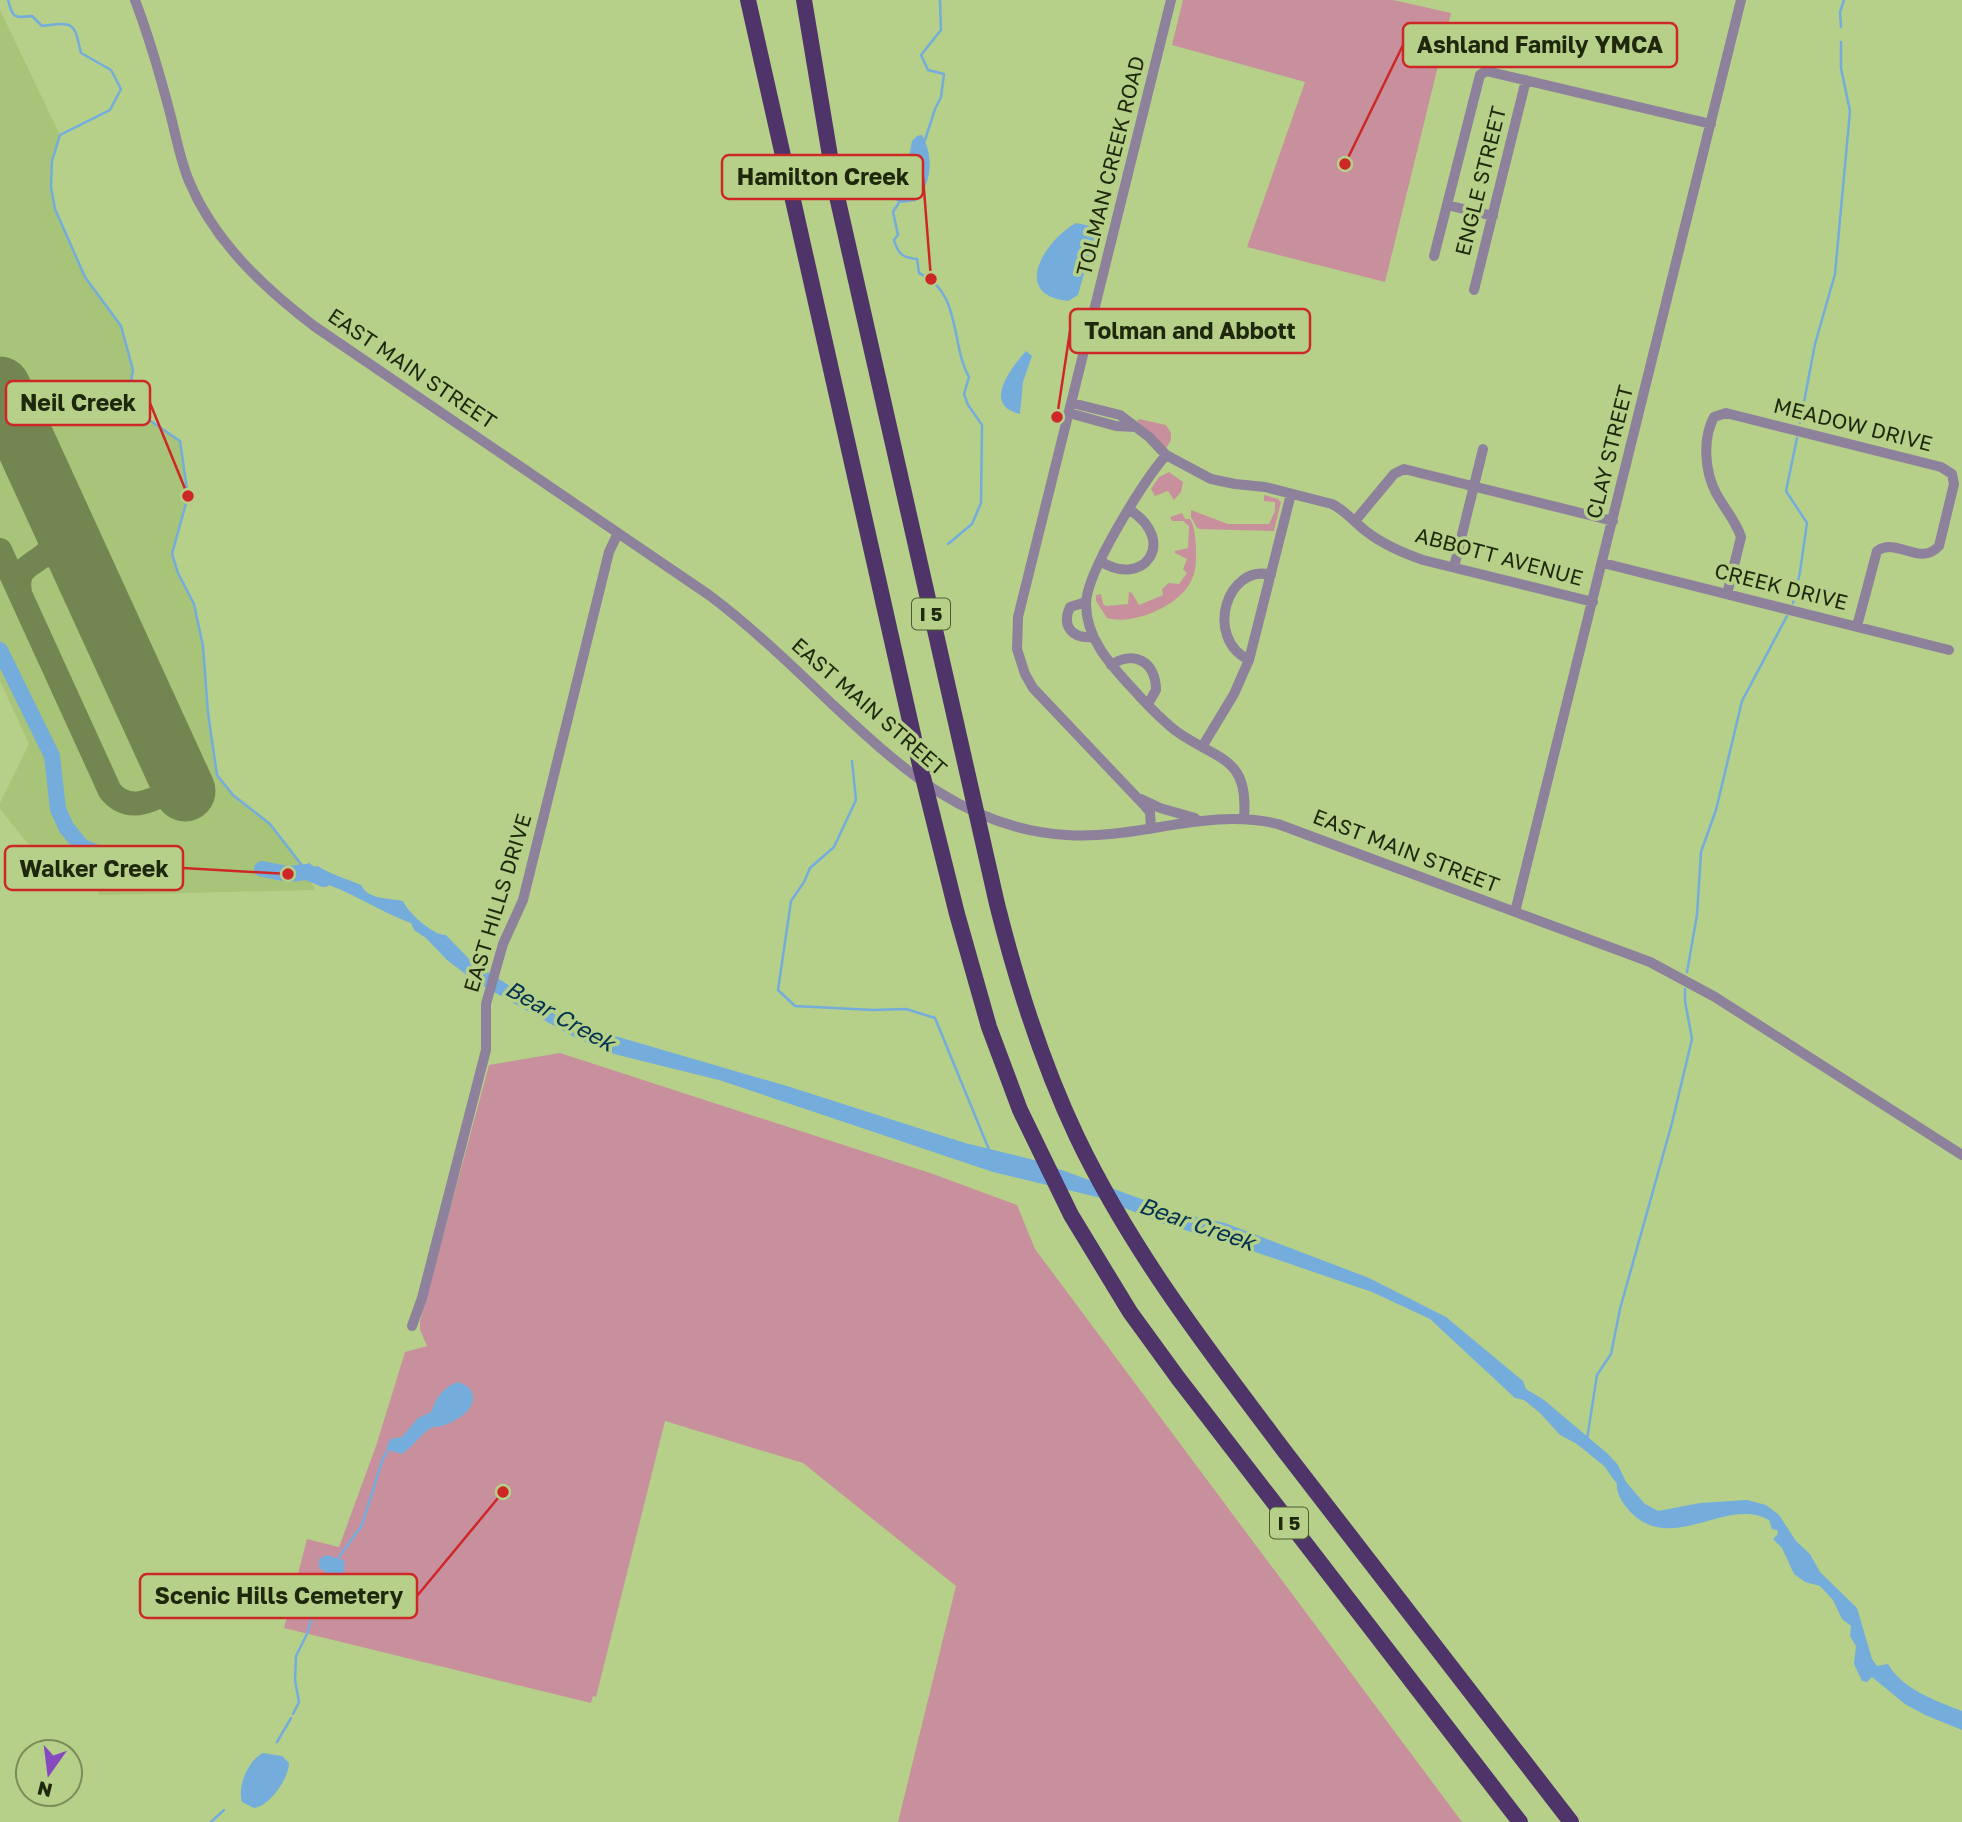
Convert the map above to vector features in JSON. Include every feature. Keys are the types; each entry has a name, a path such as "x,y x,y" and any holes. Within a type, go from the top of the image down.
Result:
{"highway":[{"path":"742,0 769,96"},
{"name":"I 5","path":"748,0 944,865 989,1027 1032,1138 1071,1215 1130,1312 1520,1822"},
{"name":"I 5","path":"795,0 817,84 836,192 997,904 1015,974 1077,1136 1134,1240 1169,1296 1571,1822"},
{"path":"804,0 817,84"}],"street":[{"name":"EAST MAIN STREET","path":"135,0 156,62 189,181 209,218 244,265 273,294 314,326 733,614 888,755 955,803 1000,823 1029,831 1083,836 1201,819 1244,818 1278,824 1631,955 1693,984 1962,1155"},
{"name":"TOLMAN CREEK ROAD","path":"1151,828 1150,812 1033,688 1017,649 1018,617 1171,0"},
{"name":"CLAY STREET","path":"1515,912 1741,0"},
{"path":"1434,256 1480,75 1486,71 1711,124"},
{"name":"ENGLE STREET","path":"1474,290 1526,80"},
{"path":"1447,205 1493,216"},
{"name":"ABBOTT AVENUE","path":"1071,408 1120,415 1166,455 1211,479 1265,486 1332,503 1374,537 1402,552 1593,602"},
{"name":"MEADOW DRIVE","path":"1727,594 1741,537 1712,484 1707,456 1711,423 1714,417 1726,413 1941,467 1952,474 1954,484 1939,546 1935,551 1924,555 1892,547 1883,547 1877,551 1857,626"},
{"path":"1454,567 1483,449"},
{"path":"1166,455 1150,475 1091,579 1086,602 1093,637 1111,665 1170,726 1236,771 1245,790 1244,818"},
{"path":"1354,521 1394,474 1404,469 1613,521"},
{"path":"1202,747 1234,694 1249,660 1292,494"},
{"path":"1100,561 1117,570 1126,570 1140,566 1150,555 1153,540 1150,527 1130,510"},
{"name":"EAST HILLS DRIVE","path":"412,1326 422,1298 486,1049 485,1021 497,962 523,900 609,552 618,533"},
{"name":"CREEK DRIVE","path":"1603,563 1949,650"},
{"path":"1249,660 1232,648 1224,626 1228,599 1251,574 1263,572 1271,575"},
{"path":"1086,602 1070,607 1067,625 1077,637 1093,637"},
{"path":"1111,665 1124,658 1133,658 1152,669 1156,690 1148,704"},
{"path":"1135,795 1160,808 1201,819"}],"shaded area":[{"path":"1183,0 1393,0 1451,13 1385,282 1247,247 1305,82 1172,45"},
{"path":"0,10 60,135 52,161 51,187 55,209 85,277 121,326 133,370 130,388 136,411 180,441 188,496 172,554 178,573 194,604 203,646 208,713 217,775 233,795 270,824 289,846 307,872 315,890 99,895 86,867 46,866 0,809 0,803 29,744 0,681"},
{"path":"1139,419 1166,425 1171,433 1167,447 1137,421"},
{"path":"1169,472 1183,482 1181,492 1174,500 1168,491 1155,496 1151,489 1159,477"},
{"path":"1264,495 1281,502 1274,531 1200,529 1191,517 1191,510 1228,524 1269,524 1275,511 1275,502 1264,501"},
{"path":"1182,513 1185,519 1192,522 1196,546 1195,571 1187,588 1168,605 1143,616 1118,620 1107,618 1096,601 1096,595 1101,594 1106,606 1128,604 1129,592 1139,605 1163,595 1162,589 1169,583 1179,584 1187,573 1183,569 1187,559 1175,551 1188,548 1189,526 1183,521 1172,521 1170,517"},
{"path":"560,1053 933,1174 1017,1205 1035,1249 1462,1822 898,1822 956,1586 803,1463 665,1421 596,1697 593,1696 591,1703 284,1628 307,1539 339,1547 376,1446 405,1352 427,1346 420,1330 420,1321 489,1065"}],"water":[{"path":"922,135 930,160 928,178 916,201 902,203 893,199 905,178 912,141"},
{"path":"1076,223 1090,226 1095,235 1078,295 1068,301 1050,297 1040,289 1037,278 1039,266 1054,242"},
{"path":"1026,351 1032,356 1023,382 1020,414 1008,409 1001,394 1008,376"},
{"name":"Bear Creek","path":"308,862 314,867 318,866 361,885 374,896 403,901 422,923 435,932 446,935 472,962 567,1022 790,1087 965,1143 1034,1160 1180,1213 1225,1223 1369,1278 1446,1317 1523,1381 1526,1389 1544,1400 1608,1454 1618,1465 1626,1482 1645,1504 1658,1511 1700,1503 1747,1500 1766,1505 1779,1515 1796,1541 1810,1554 1820,1572 1857,1608 1872,1659 1877,1666 1888,1664 1894,1673 1911,1687 1962,1711 1962,1730 1905,1704 1872,1677 1867,1682 1862,1681 1854,1664 1856,1646 1850,1636 1851,1626 1842,1619 1833,1600 1820,1586 1805,1582 1794,1574 1782,1548 1773,1539 1778,1534 1777,1530 1772,1529 1769,1520 1752,1514 1734,1515 1679,1528 1661,1528 1643,1522 1627,1508 1618,1493 1617,1484 1604,1466 1577,1444 1560,1435 1524,1400 1515,1398 1430,1319 1372,1292 1229,1243 1164,1224 1097,1197 993,1172 719,1080 614,1054 576,1038 476,982 447,960 426,938 414,930 411,923 346,892 306,879"},
{"path":"458,1382 468,1387 473,1394 467,1412 452,1422 431,1428 401,1454 386,1449 390,1439 402,1437 418,1418 431,1412 444,1390"},
{"path":"326,1555 344,1560 345,1566 342,1577 329,1587 319,1583 326,1572 319,1568 319,1559"},
{"path":"263,1753 282,1756 289,1763 282,1783 272,1797 254,1808 242,1802 242,1782 253,1761"}],"waterway":[{"path":"8,0 15,16 32,16 42,26 71,26 77,35 81,53 111,70 121,89 110,110 60,135 52,161 51,187 55,209 85,277 121,326 133,370 130,388 136,411 180,441 188,496 172,554 178,573 194,604 203,646 208,713 217,775 233,795 270,824 307,872"},
{"path":"925,140 941,97 944,74 928,70 921,55 941,30 940,0"},
{"path":"1841,27 1840,12 1844,0"},
{"path":"1800,423 1815,344 1835,274 1850,111 1841,68 1841,42"},
{"path":"900,201 893,212 898,235 894,240 899,252 908,258 917,259 919,273 933,282 949,305 963,364 969,377 964,394 982,425 981,503 972,524 948,544"},
{"path":"1793,603 1807,523 1786,491 1797,438"},
{"path":"1687,972 1697,915 1701,852 1716,810 1742,701 1787,616"},
{"path":"0,650 52,756 58,809 66,827 81,846 106,857 176,865"},
{"path":"852,761 856,800 834,847 810,868 791,901 778,990 795,1006 906,1009 935,1018 990,1152"},
{"path":"262,869 288,874 307,872 324,879"},
{"path":"1587,1439 1597,1375 1611,1354 1620,1309 1672,1123 1692,1039 1685,989"},
{"path":"339,1557 362,1525 383,1458 388,1451"},
{"path":"293,1714 299,1702 295,1680 296,1656 307,1634 315,1608 327,1588"},
{"path":"277,1742 291,1718"},
{"path":"211,1822 224,1810"}],"taxiway":[{"path":"20,593 22,573 49,551 55,540 57,509"},
{"path":"0,550 110,791 118,799 136,803 155,799 182,785"},
{"path":"44,556 66,556 84,570"}],"runway":[{"path":"0,387 185,791"}],"place":[{"name":"Ashland Family YMCA","path":"1345,164"},
{"name":"Hamilton Creek","path":"931,279"},
{"name":"Tolman and Abbott","path":"1057,417"},
{"name":"Neil Creek","path":"188,496"},
{"name":"Walker Creek","path":"288,874"},
{"name":"Scenic Hills Cemetery","path":"503,1492"}]}
